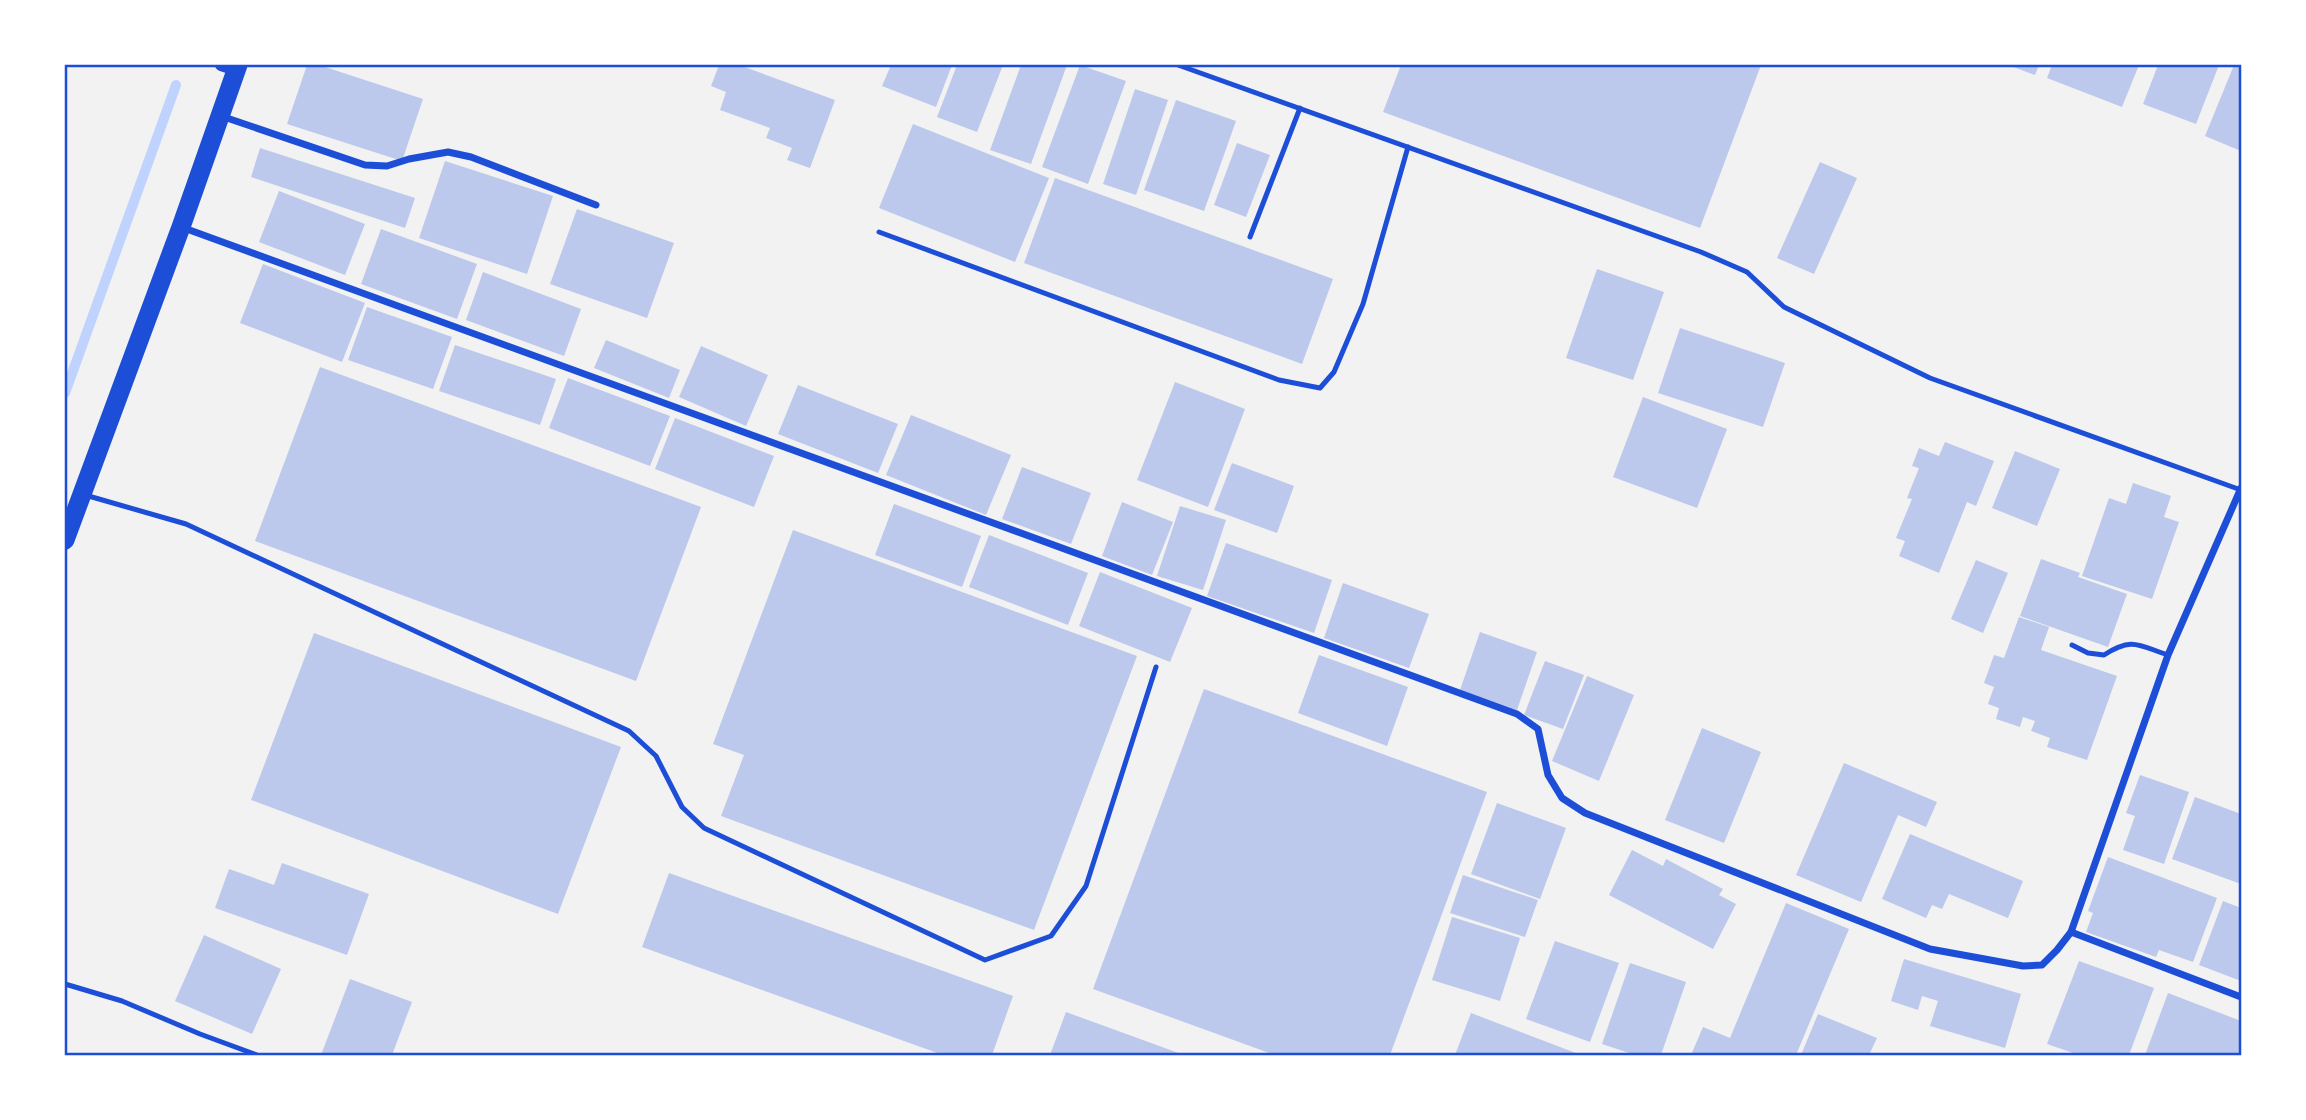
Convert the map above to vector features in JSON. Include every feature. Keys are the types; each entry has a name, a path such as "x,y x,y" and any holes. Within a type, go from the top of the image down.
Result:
{"highway":[{"path":"65,540 181,227 220,116 232,67"}],"street":[{"path":"220,116 365,165 387,166 448,152 471,157 596,205"},
{"path":"181,227 1517,714 1538,729 1548,775 1562,798 1585,813 1930,949 2023,966 2042,965 2071,932 2168,655 2241,490"},
{"path":"2071,932 2241,997"}],"lane":[{"path":"1178,65 1688,248 1747,272 1784,307 1930,378 2241,490"},
{"path":"1250,237 1300,108"},
{"path":"879,232 1279,380 1320,388 1334,372 1363,304 1408,148"},
{"path":"82,495 186,524 629,731 656,755 682,807 704,828 985,960 1051,936 1086,886 1156,667"},
{"path":"2072,645 2088,653 2104,655 2121,645 2135,644 2168,655"},
{"path":"65,984 122,1001 257,1055"}],"building":[{"path":"307,65 319,65 423,99 402,161 287,124"},
{"path":"719,65 739,65 835,100 810,168 787,160 792,148 766,138 770,128 720,110 726,92 711,86"},
{"path":"891,65 952,65 936,107 882,86"},
{"path":"957,65 1003,65 977,132 937,117"},
{"path":"1021,65 1067,65 1031,164 990,150"},
{"path":"1080,65 1126,81 1088,184 1042,167"},
{"path":"1401,65 1761,65 1700,228 1383,112"},
{"path":"2008,65 2039,65 2035,75"},
{"path":"2052,65 2139,65 2122,107 2047,78"},
{"path":"2158,65 2219,65 2196,124 2143,104"},
{"path":"2234,65 2241,65 2241,151 2205,136"},
{"path":"1135,89 1168,100 1136,195 1103,184"},
{"path":"1176,100 1236,121 1204,211 1144,190"},
{"path":"913,124 1049,178 1015,262 879,208"},
{"path":"1237,143 1270,155 1246,217 1214,205"},
{"path":"260,148 415,198 405,228 251,177"},
{"path":"445,161 553,196 527,274 419,238"},
{"path":"1820,162 1857,178 1814,274 1777,258"},
{"path":"1055,178 1333,279 1302,364 1024,263"},
{"path":"279,191 365,224 345,275 259,242"},
{"path":"577,209 674,243 647,318 550,284"},
{"path":"381,229 477,264 457,319 361,284"},
{"path":"263,264 365,303 342,362 240,323"},
{"path":"1597,269 1664,292 1633,380 1566,358"},
{"path":"483,272 581,309 564,356 466,320"},
{"path":"367,307 452,337 433,389 348,360"},
{"path":"1680,328 1785,363 1763,427 1658,393"},
{"path":"606,340 680,370 669,398 594,368"},
{"path":"455,345 556,379 540,425 439,391"},
{"path":"701,346 768,375 746,426 679,397"},
{"path":"320,367 701,507 636,681 255,541"},
{"path":"568,378 670,416 650,466 549,428"},
{"path":"1175,382 1245,409 1208,507 1137,480"},
{"path":"798,385 898,424 878,473 778,434"},
{"path":"1643,397 1727,429 1697,508 1613,477"},
{"path":"911,415 1011,455 986,515 886,475"},
{"path":"675,418 774,456 754,507 655,469"},
{"path":"1945,442 1994,461 1976,506 1967,502 1939,573 1899,556 1905,541 1896,538 1912,499 1907,498 1919,468 1912,466 1919,448 1939,456"},
{"path":"2015,451 2060,469 2037,526 1992,508"},
{"path":"1232,463 1294,486 1277,533 1214,510"},
{"path":"1022,467 1091,493 1071,544 1002,519"},
{"path":"2133,483 2171,496 2164,517 2179,522 2152,599 2082,576 2109,498 2126,504"},
{"path":"1122,502 1173,522 1152,575 1102,556"},
{"path":"894,504 981,536 962,587 875,555"},
{"path":"1180,506 1226,520 1203,590 1157,576"},
{"path":"793,530 1137,656 1034,930 721,816 744,755 713,744"},
{"path":"989,535 1088,573 1068,625 969,587"},
{"path":"1226,543 1332,580 1314,633 1207,596"},
{"path":"2041,559 2080,573 2078,577 2127,594 2108,647 2020,616"},
{"path":"1976,560 2008,573 1983,633 1951,619"},
{"path":"1100,572 1192,608 1170,662 1079,626"},
{"path":"1343,583 1429,614 1409,668 1324,638"},
{"path":"2019,617 2049,627 2041,650 2117,676 2087,760 2047,747 2050,738 2031,731 2035,721 2023,717 2020,727 1996,719 1999,708 1988,704 1994,687 1984,683 1994,655 2004,658"},
{"path":"1480,632 1537,652 1517,710 1460,690"},
{"path":"314,633 621,747 558,914 251,800"},
{"path":"1319,655 1408,687 1387,746 1298,713"},
{"path":"1545,661 1584,675 1563,729 1524,715"},
{"path":"1587,676 1634,695 1599,781 1552,761"},
{"path":"1204,689 1487,792 1390,1055 1275,1055 1093,989"},
{"path":"1702,728 1761,752 1724,843 1665,820"},
{"path":"1844,763 1937,802 1926,827 1898,815 1861,902 1796,875"},
{"path":"2140,775 2189,792 2164,864 2123,850 2135,816 2126,813"},
{"path":"2195,797 2241,814 2241,884 2172,859"},
{"path":"1497,803 1566,828 1540,899 1471,874"},
{"path":"1910,834 2023,881 2008,918 1949,894 1942,909 1932,905 1926,918 1882,899"},
{"path":"1632,850 1663,866 1666,859 1723,889 1719,895 1736,904 1713,949 1609,895"},
{"path":"2108,857 2217,898 2193,962 2159,950 2156,957 2086,932 2093,913 2088,911"},
{"path":"282,863 369,894 347,955 215,908 229,869 274,885"},
{"path":"669,873 1013,996 992,1055 943,1055 642,947"},
{"path":"1463,875 1538,900 1525,937 1450,913"},
{"path":"2223,901 2241,908 2241,981 2199,965"},
{"path":"1786,903 1849,929 1796,1055 1691,1055 1703,1027 1730,1038"},
{"path":"1452,917 1520,938 1500,1001 1432,980"},
{"path":"204,935 281,969 252,1034 175,1001"},
{"path":"1555,941 1619,963 1590,1042 1526,1019"},
{"path":"1904,959 2021,994 2005,1048 1930,1026 1938,1001 1922,996 1918,1010 1891,1001"},
{"path":"2079,961 2154,988 2129,1055 2079,1055 2047,1044"},
{"path":"1630,963 1686,982 1661,1055 1635,1055 1602,1044"},
{"path":"350,979 412,1002 392,1055 321,1055"},
{"path":"2168,993 2241,1021 2241,1055 2145,1055"},
{"path":"1066,1012 1184,1055 1050,1055"},
{"path":"1471,1013 1581,1055 1455,1055"},
{"path":"1818,1014 1877,1038 1869,1055 1801,1055"}],"waterway":[{"path":"65,393 176,85"}]}
